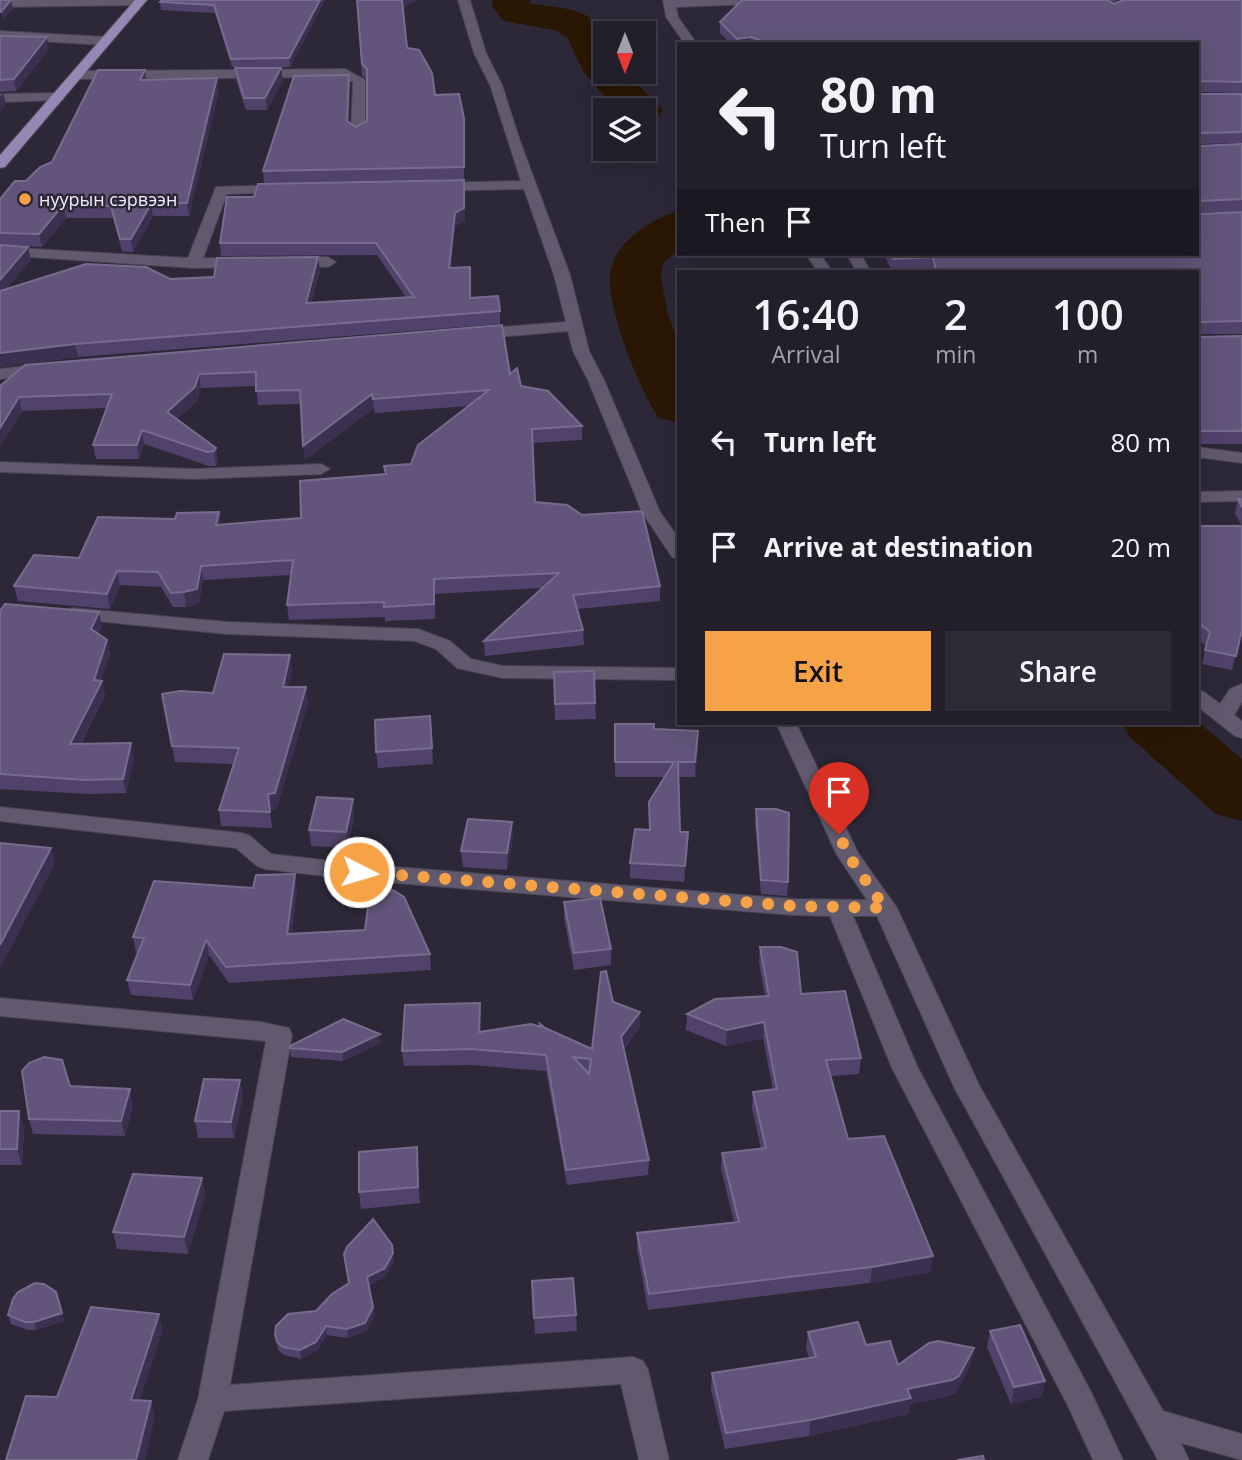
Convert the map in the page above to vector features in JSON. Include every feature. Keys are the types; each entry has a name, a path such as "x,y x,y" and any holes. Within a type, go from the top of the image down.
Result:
{"main road":[{"path":"0,164 141,1"}],"street":[{"path":"464,0 480,53 496,85 528,185 562,275 581,351 596,380 651,512 677,550"},
{"path":"690,42 672,18 669,2 754,0"},
{"path":"0,3 141,1"},
{"path":"0,35 106,41"},
{"path":"77,75 345,73 359,80 358,133"},
{"path":"0,98 58,97"},
{"path":"422,187 528,185"},
{"path":"194,263 221,190 298,189"},
{"path":"0,250 194,263 328,262"},
{"path":"464,335 574,326"},
{"path":"0,374 65,367"},
{"path":"1199,452 1242,458"},
{"path":"0,467 195,474 321,469"},
{"path":"1199,497 1242,496"},
{"path":"53,613 227,628 418,635 443,645 464,664 503,672 677,674"},
{"path":"1223,716 1237,693 1242,690"},
{"path":"1199,698 1242,731"},
{"path":"787,725 848,855 885,908 967,1087 1174,1460"},
{"path":"0,814 242,841 265,861 346,870 793,906 885,908"},
{"path":"838,907 905,1068 1080,1399 1108,1460"},
{"path":"0,1007 280,1035 213,1399 193,1460"},
{"path":"213,1399 634,1370 654,1460"},
{"path":"1154,1422 1242,1448"}],"building":[{"path":"0,0 11,0 1,12 0,12"},
{"path":"320,0 289,58 231,59 214,5 160,2"},
{"path":"357,0 402,0 407,48 419,50 432,73 435,95 459,94 464,118 464,167 263,171 294,76 349,75 347,121 356,127 367,121 367,69 362,64"},
{"path":"1107,0 1114,4 1123,0 1242,0 1242,82 1199,81 1199,42 765,42 751,37 737,39 720,22 741,1"},
{"path":"0,36 47,37 14,79 0,80"},
{"path":"235,68 281,68 265,98 244,98"},
{"path":"98,70 145,70 140,80 217,78 187,203 151,204 131,239 120,239 111,206 63,205 39,234 0,233 0,199 15,181 26,181 40,167 52,162"},
{"path":"1199,94 1242,94 1242,132 1199,133"},
{"path":"1242,144 1242,199 1199,201 1199,146"},
{"path":"464,180 464,208 455,213 449,268 470,267 470,298 498,296 500,311 75,344 0,353 0,291 86,264 146,267 170,279 214,277 217,258 318,257 306,303 414,297 376,243 220,243 227,197 254,197 258,184"},
{"path":"1242,212 1242,321 1199,322 1199,270 936,270 933,257 893,259 892,256 1199,256 1199,213"},
{"path":"0,245 28,247 0,280"},
{"path":"502,325 510,374 517,368 521,386 548,391 582,426 532,429 535,502 567,505 582,515 642,511 660,586 573,595 583,630 484,641 559,573 434,579 434,604 384,607 384,602 287,605 293,560 201,566 197,589 184,592 171,593 158,572 117,571 107,594 14,586 34,555 79,558 98,517 175,519 177,513 219,512 216,525 301,518 300,481 386,474 384,466 411,464 418,445 489,390 373,399 372,394 303,446 300,390 256,391 256,372 199,374 195,387 167,412 216,448 207,452 142,430 137,445 93,445 112,394 19,397 0,428 0,386 25,365"},
{"path":"1199,336 1242,336 1242,431 1199,431"},
{"path":"1199,526 1242,526 1242,629 1236,656 1205,650 1210,632 1199,624"},
{"path":"5,604 99,612 91,629 107,640 94,680 102,681 70,744 131,743 123,779 85,780 0,774 0,611"},
{"path":"224,654 290,655 283,687 306,687 275,793 268,794 270,812 219,810 239,748 172,746 162,694 180,691 213,693"},
{"path":"594,671 595,703 555,704 554,672"},
{"path":"430,716 432,748 376,752 375,720"},
{"path":"615,724 654,724 654,729 698,731 695,762 678,762 680,832 688,832 685,866 630,863 635,829 650,830 649,802 674,762 615,762"},
{"path":"317,797 353,799 346,832 309,830"},
{"path":"756,809 776,809 789,813 788,882 761,880"},
{"path":"468,819 512,822 507,853 461,851"},
{"path":"0,843 51,848 0,945"},
{"path":"295,874 287,934 365,930 369,899 393,890 404,897 430,954 226,967 206,940 190,985 127,980 144,938 133,937 154,881 253,888 256,875"},
{"path":"600,898 611,949 574,953 564,902"},
{"path":"760,947 781,947 797,952 801,994 845,991 861,1058 826,1060 848,1139 884,1136 933,1256 872,1267 649,1294 637,1233 739,1222 722,1153 766,1148 753,1092 777,1089 764,1022 727,1030 687,1014 715,999 769,996"},
{"path":"606,971 613,1002 640,1012 621,1037 649,1160 566,1170 546,1055 470,1049 402,1051 405,1005 480,1003 479,1032 531,1024 541,1027 540,1024 592,1049 601,972","holes":["573,1057 591,1059 589,1074"]},
{"path":"343,1019 380,1034 342,1052 290,1048 290,1046"},
{"path":"44,1057 62,1060 70,1086 130,1089 121,1121 29,1119 22,1071 29,1063"},
{"path":"204,1079 240,1080 231,1122 195,1121"},
{"path":"0,1111 19,1111 17,1149 0,1149"},
{"path":"417,1147 418,1187 359,1192 359,1152"},
{"path":"133,1174 202,1178 184,1237 113,1232"},
{"path":"373,1219 392,1245 393,1253 385,1268 367,1277 373,1307 365,1323 347,1329 326,1326 316,1342 300,1350 283,1347 277,1342 276,1326 288,1314 316,1311 332,1294 349,1283 344,1254 347,1247"},
{"path":"573,1278 576,1315 534,1318 532,1281"},
{"path":"35,1283 44,1284 56,1292 62,1313 34,1322 25,1322 8,1315 18,1292"},
{"path":"91,1307 159,1314 131,1400 151,1401 136,1460 6,1460 26,1396 57,1397"},
{"path":"858,1322 866,1345 890,1341 898,1365 929,1343 938,1341 974,1348 959,1376 952,1380 907,1389 911,1398 810,1420 726,1433 712,1373 816,1357 808,1332"},
{"path":"1020,1325 1045,1381 1014,1387 990,1331"},
{"path":"983,1456 984,1460 957,1460"}],"waterway":[{"path":"511,0 518,13 562,20 581,29 590,40 608,76 628,98"},
{"path":"677,227 646,251 638,262 635,275 641,312 648,334 677,402"},
{"path":"1158,725 1242,797"}],"place":[{"name":"нуурын сэрвээн","path":"25,199"}],"route":[{"path":"359,872 793,906 885,908 848,855 839,834"}]}
